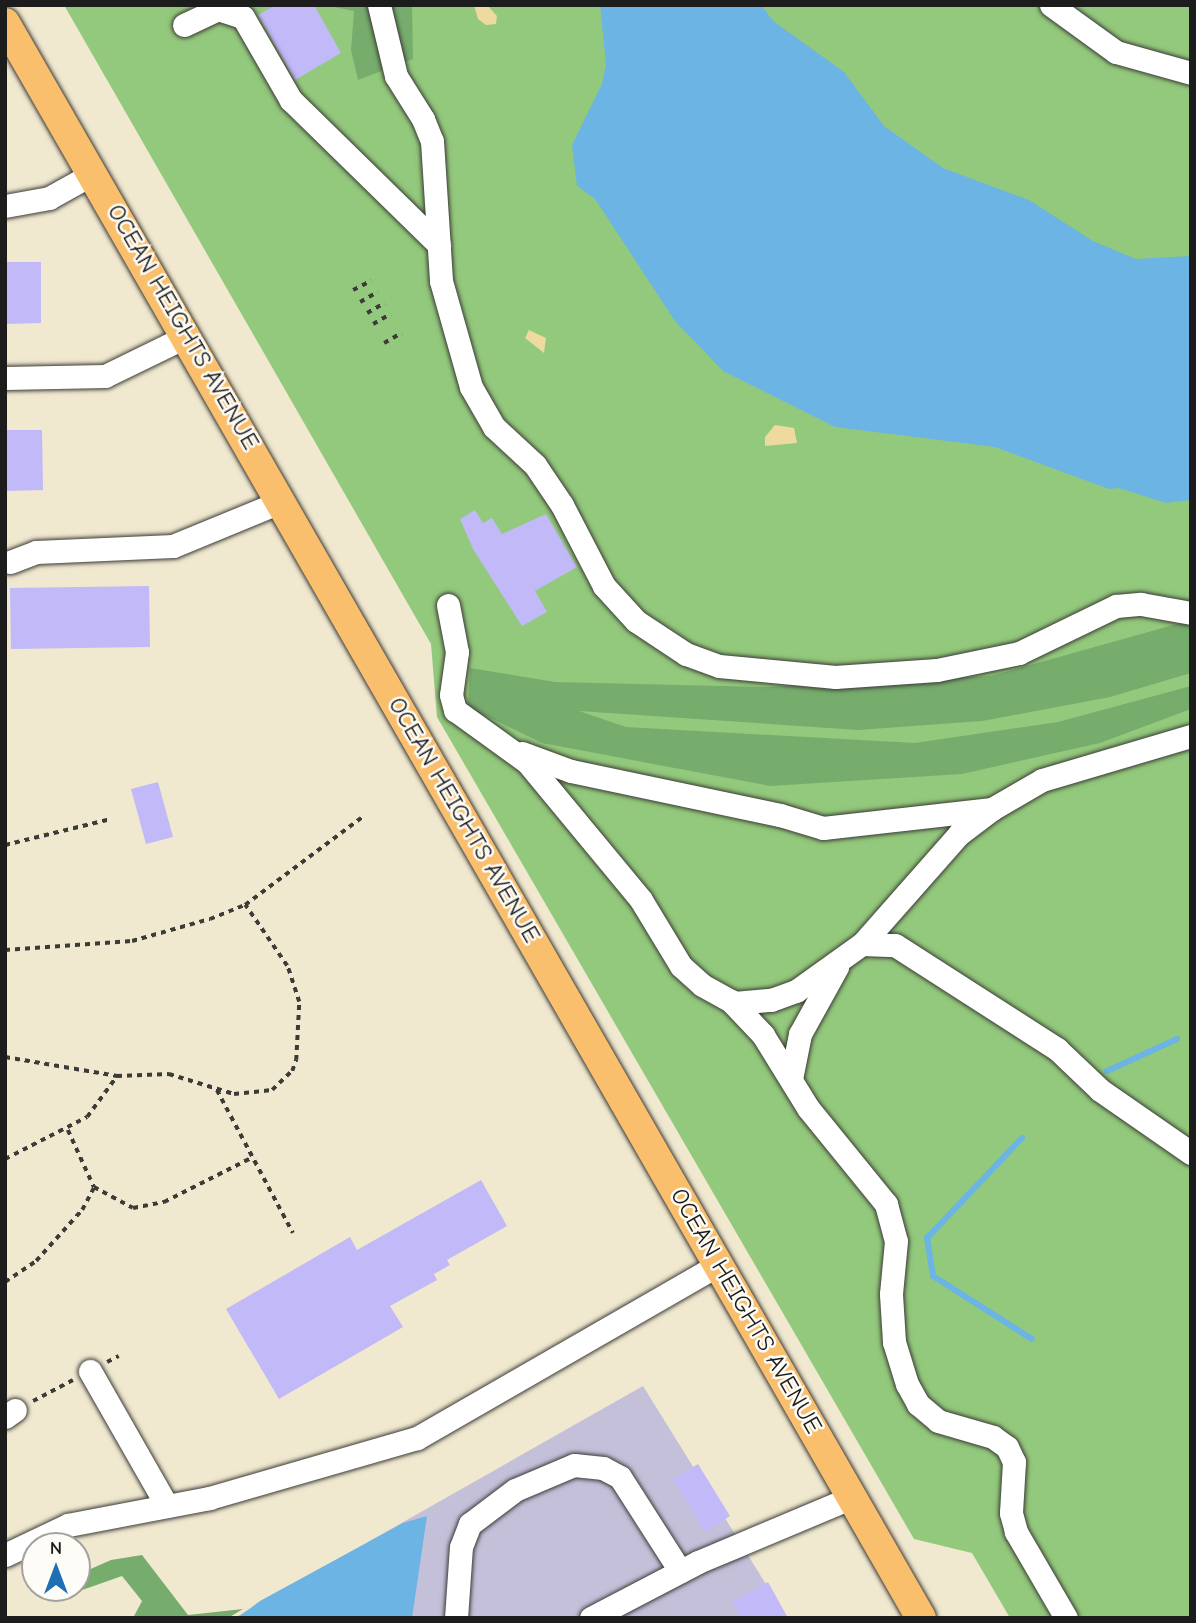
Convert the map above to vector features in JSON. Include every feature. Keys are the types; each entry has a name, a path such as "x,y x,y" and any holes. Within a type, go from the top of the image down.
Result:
{"main road":[{"name":"OCEAN HEIGHTS AVENUE","path":"5,23 94,173 921,1618"}],"street":[{"path":"379,5 396,76 432,141 439,245 452,329 482,409 535,465 562,505 611,596 636,621 686,654 749,671 877,676 937,670 1019,653 1116,606 1141,604 1191,612"},
{"path":"1051,5 1116,52 1191,73"},
{"path":"184,25 216,8 252,11 291,100 439,245"},
{"path":"5,55 33,67"},
{"path":"5,206 50,198 94,173"},
{"path":"5,378 105,376 187,336"},
{"path":"10,562 36,552 173,546 282,501"},
{"path":"448,605 457,652 451,695 455,710 516,751 571,771 780,815 823,828 992,809"},
{"path":"734,1003 786,995 862,944 959,834 992,809 1042,780 1191,736"},
{"path":"516,751 641,900 681,965 734,1003 777,1053 808,1108 863,1171 891,1216 896,1241 891,1294 894,1342 912,1396 938,1421 993,1437 1007,1447 1014,1462 1011,1513 1016,1532 1066,1618"},
{"path":"862,944 885,942 909,952 997,1014 1057,1049 1100,1090 1191,1153"},
{"path":"791,1079 800,1034 843,957"},
{"path":"5,1555 68,1525 167,1506 417,1438 719,1264"},
{"path":"90,1371 167,1506"},
{"path":"456,1618 461,1547 470,1524 515,1490 574,1465 612,1471 628,1484 680,1572"},
{"path":"591,1618 680,1572 853,1497"}],"path":[{"path":"354,290 371,281"},
{"path":"360,302 377,292"},
{"path":"367,313 384,303"},
{"path":"373,324 390,314"},
{"path":"384,343 401,333"},
{"path":"5,950 132,941 245,905 362,817"},
{"path":"5,845 111,819"},
{"path":"5,1057 117,1076 169,1074 217,1090 252,1095 272,1090 292,1071 296,1060 299,1002 287,966 245,905"},
{"path":"5,1159 68,1129 94,1111 117,1076"},
{"path":"217,1090 293,1233"},
{"path":"68,1129 94,1187 122,1204 148,1207 253,1157"},
{"path":"5,1282 36,1261 82,1210 94,1187"},
{"path":"10,1413 119,1356"}],"shaded area":[{"path":"643,1386 787,1618 234,1618"}],"green space":[{"path":"64,5 1191,5 1191,1618 1010,1618 972,1553 914,1539 437,717 431,644"},
{"path":"324,5 412,5 413,59 358,80 351,50 354,11"},
{"path":"1191,620 1191,673 1110,697 982,721 858,730 579,711 626,727 915,743 1058,722 1191,686 1191,709 1100,743 962,774 770,786 542,743 468,707 470,668 555,682 766,687 991,676"},
{"path":"142,1555 188,1615 243,1609 228,1618 133,1618 142,1601 122,1576 91,1587 91,1569 111,1560"}],"sand":[{"path":"474,5 487,5 497,16 496,24 486,25 478,19"},
{"path":"529,330 546,338 544,353 525,338"},
{"path":"775,425 794,428 797,443 765,446 765,437"}],"water":[{"path":"600,5 761,5 773,21 844,72 884,126 943,168 1029,200 1093,241 1136,259 1191,256 1191,500 1166,503 1119,488 1109,489 995,447 835,427 723,371 675,321 595,199 577,186 572,145 602,84 606,64"},
{"path":"427,1516 412,1618 237,1618 260,1601 403,1523"}],"building":[{"path":"276,5 314,5 341,53 295,80 258,15"},
{"path":"5,262 41,262 41,323 5,324"},
{"path":"5,430 42,430 43,490 5,491"},
{"path":"475,510 483,523 492,518 502,534 546,514 577,567 535,591 547,612 522,626 473,549 460,519"},
{"path":"149,586 150,647 11,649 10,588"},
{"path":"158,782 173,837 146,844 131,789"},
{"path":"481,1180 507,1226 447,1260 450,1265 434,1274 437,1280 390,1306 403,1327 279,1399 226,1309 350,1237 357,1250"},
{"path":"698,1464 730,1516 705,1532 673,1479"},
{"path":"768,1582 788,1618 742,1618 732,1602"}],"waterway":[{"path":"1107,1071 1177,1039"},
{"path":"1022,1138 927,1238 933,1276 1032,1339"}]}
